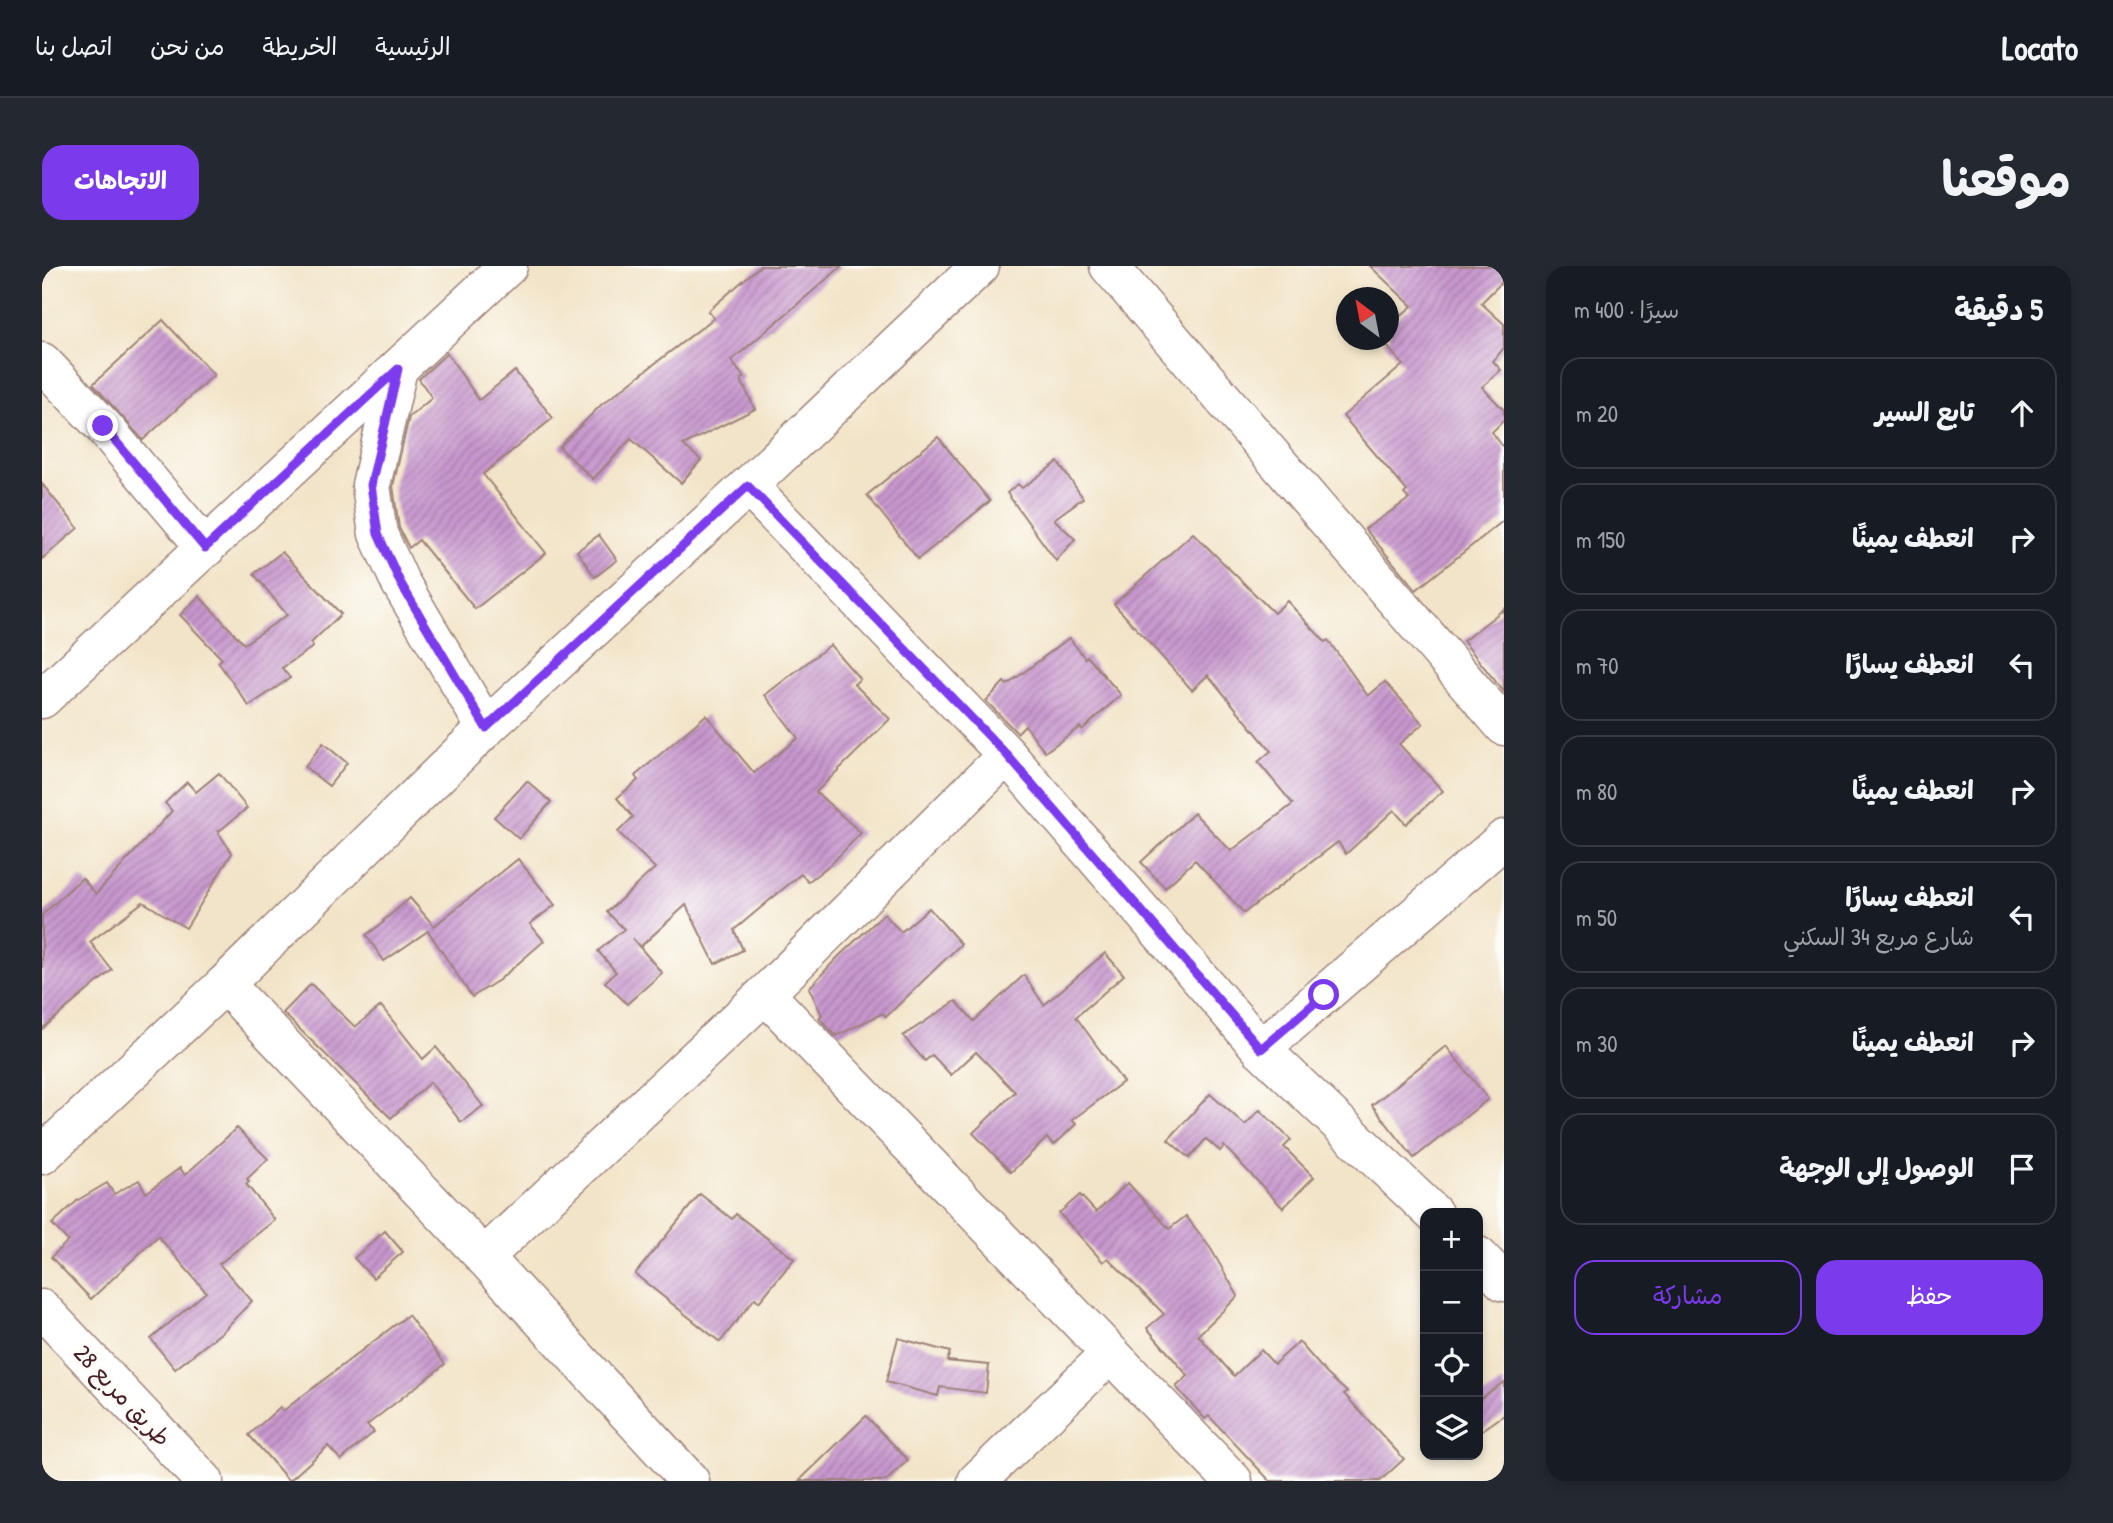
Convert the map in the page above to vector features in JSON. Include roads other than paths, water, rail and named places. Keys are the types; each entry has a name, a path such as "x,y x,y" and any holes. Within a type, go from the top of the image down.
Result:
{"street":[{"path":"42,699 508,266"},
{"path":"42,1155 225,984 486,728 748,486 980,266"},
{"path":"1109,266 1504,726"},
{"path":"42,362 103,426 205,548"},
{"path":"398,369 371,485 378,534 400,582 486,728"},
{"path":"748,486 1007,755 1261,1049 1428,1208"},
{"path":"484,1257 765,994 1007,755"},
{"path":"1261,1049 1504,839"},
{"path":"225,984 484,1257 691,1481"},
{"path":"765,994 1233,1481"},
{"path":"1483,1261 1504,1282"},
{"name":"طريق مربع 28","path":"42,1309 204,1481"},
{"path":"977,1481 1110,1354"}]}
